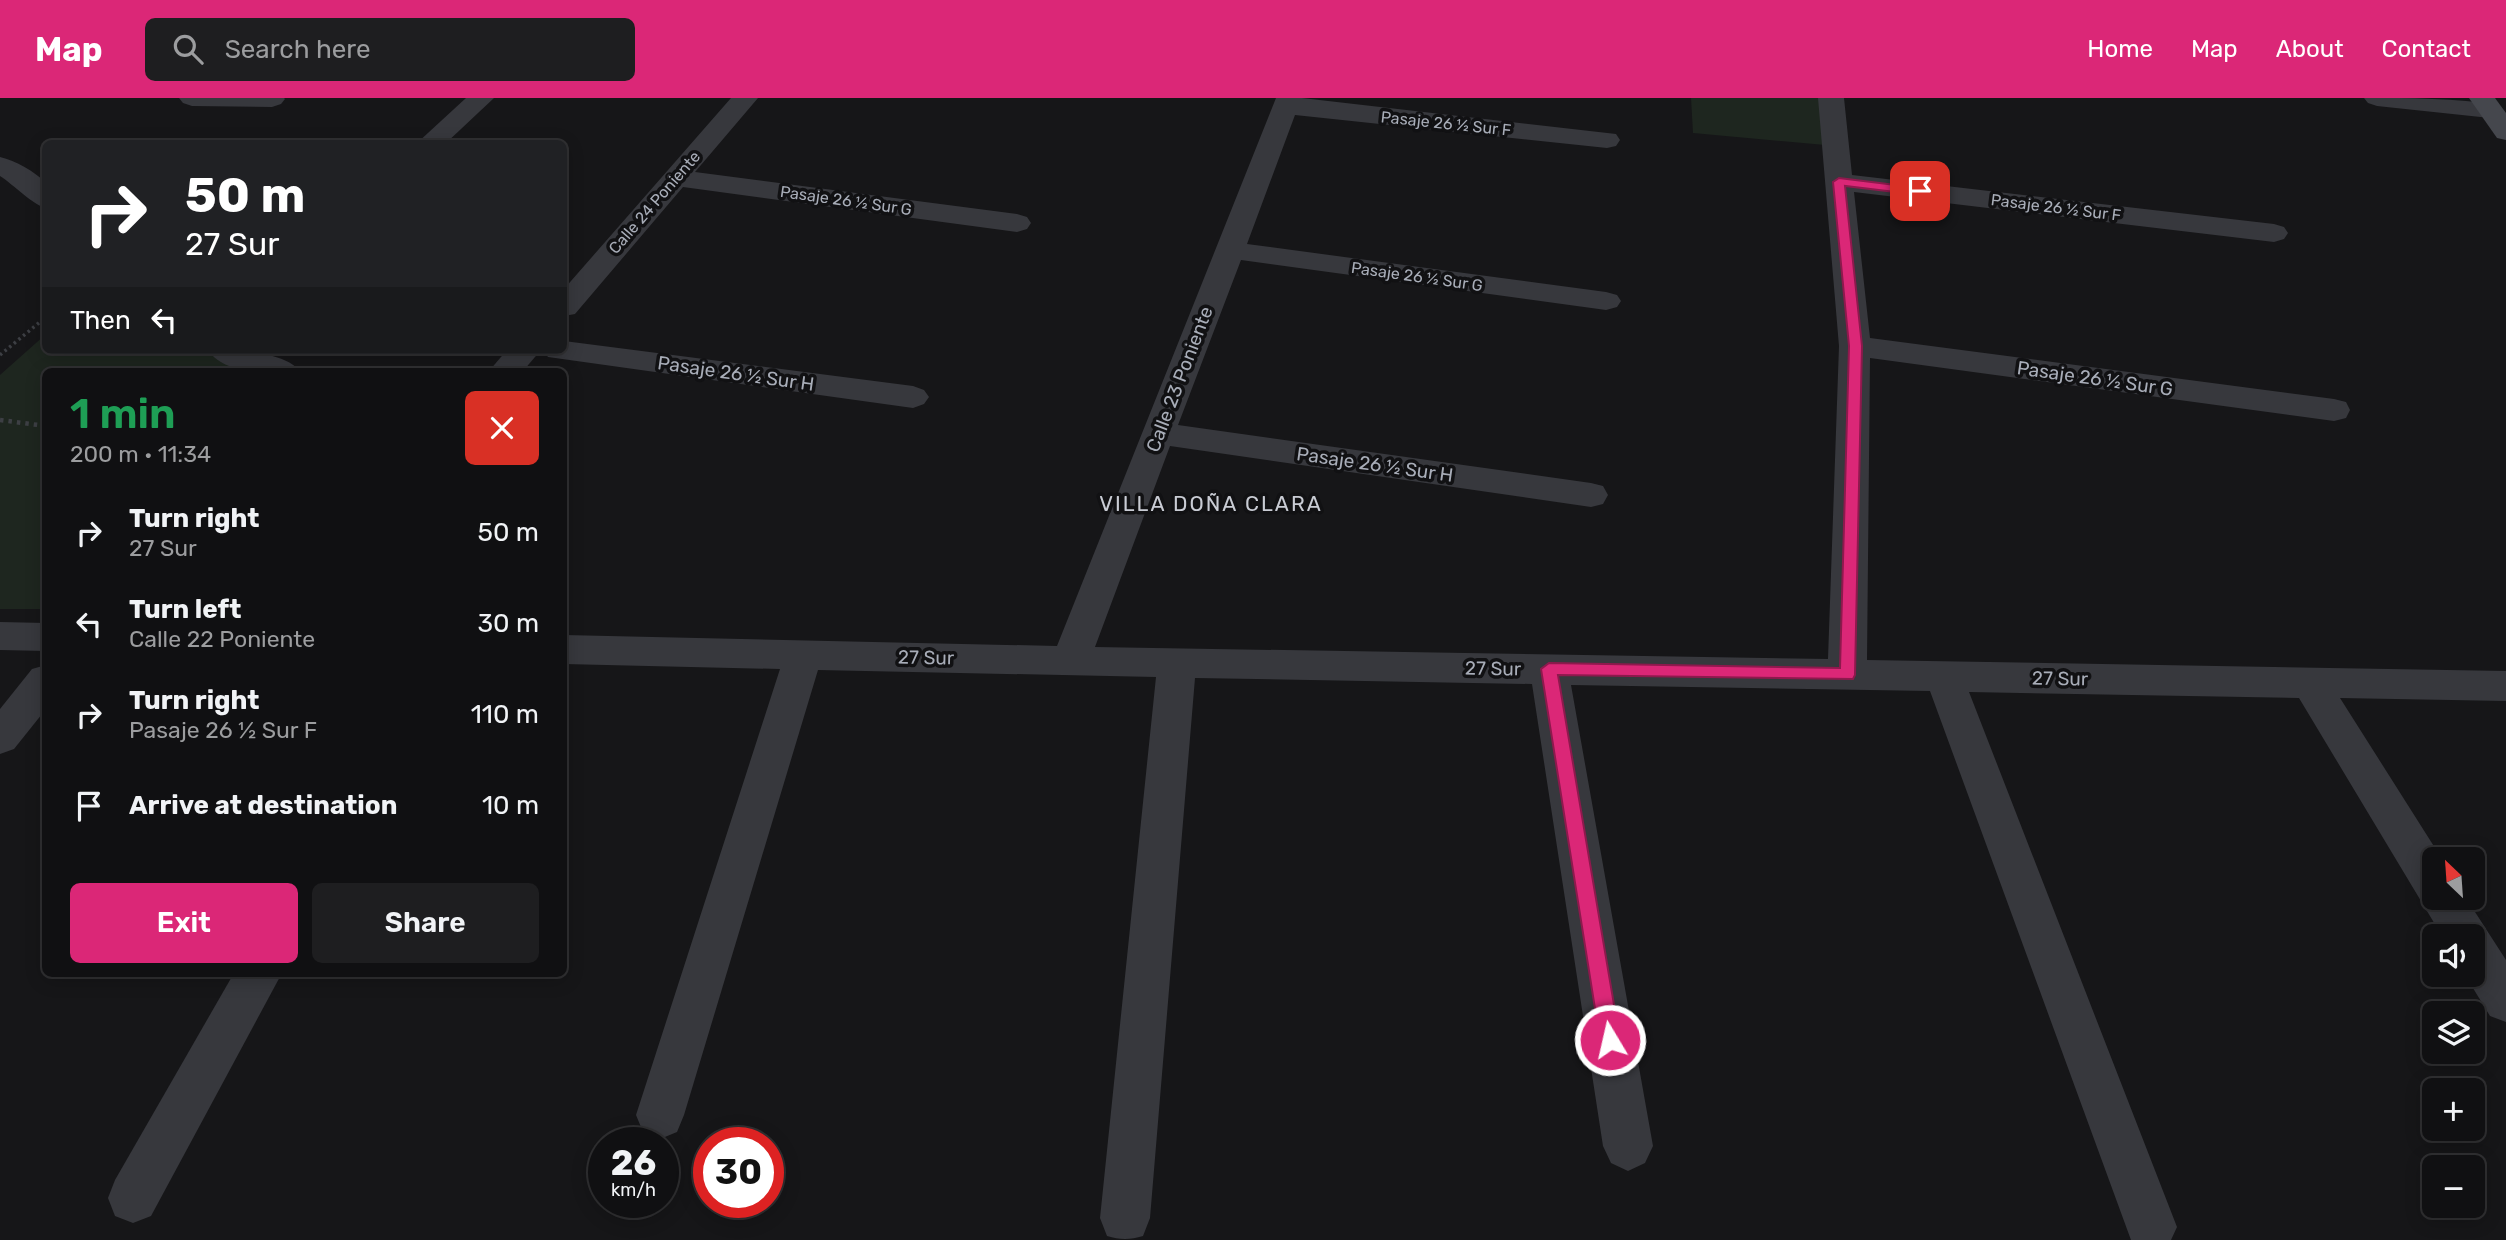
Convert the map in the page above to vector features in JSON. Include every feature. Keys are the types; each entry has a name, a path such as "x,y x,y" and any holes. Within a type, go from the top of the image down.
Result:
{"street":[{"path":"192,98 272,99"},
{"path":"434,140 481,98"},
{"name":"Calle 24 Poniente","path":"567,303 745,98"},
{"path":"1831,98 1855,346 1847,675"},
{"path":"2377,98 2486,104 2506,132"},
{"name":"Pasaje 26 ½ Sur F","path":"1287,102 1606,140"},
{"name":"Calle 23 Poniente","path":"1070,661 1287,102"},
{"path":"0,165 29,182 42,196"},
{"name":"Pasaje 26 ½ Sur G","path":"675,177 1017,223"},
{"name":"Pasaje 26 ½ Sur F","path":"1839,182 2274,233"},
{"name":"Pasaje 26 ½ Sur G","path":"1229,250 1606,301"},
{"name":"Pasaje 26 ½ Sur G","path":"1855,346 2334,410"},
{"name":"Pasaje 26 ½ Sur H","path":"567,351 913,397"},
{"path":"233,354 272,368"},
{"path":"508,368 522,354"},
{"name":"Pasaje 26 ½ Sur H","path":"1159,433 1591,495"},
{"path":"0,636 42,637"},
{"name":"27 Sur","path":"567,649 1070,661 2506,686"},
{"path":"660,1115 804,654"},
{"path":"1125,1218 1177,662"},
{"path":"1549,669 1628,1146"},
{"path":"1944,677 2151,1227"},
{"path":"2309,681 2422,865"},
{"path":"0,738 42,685"},
{"path":"2485,967 2506,1001"},
{"path":"133,1198 257,977"}],"path":[{"path":"0,355 42,320"},
{"path":"0,420 42,425"}],"shaded area":[{"path":"1691,98 1824,98 1836,146 1693,133"},
{"path":"42,338 42,354 216,354 245,368 42,368 42,609 0,609 0,375"}],"district":[{"name":"VILLA DOÑA CLARA","path":"1211,504"}],"route":[{"path":"1610,1040 1549,669 1847,675 1855,346 1839,182 1920,191"}]}
